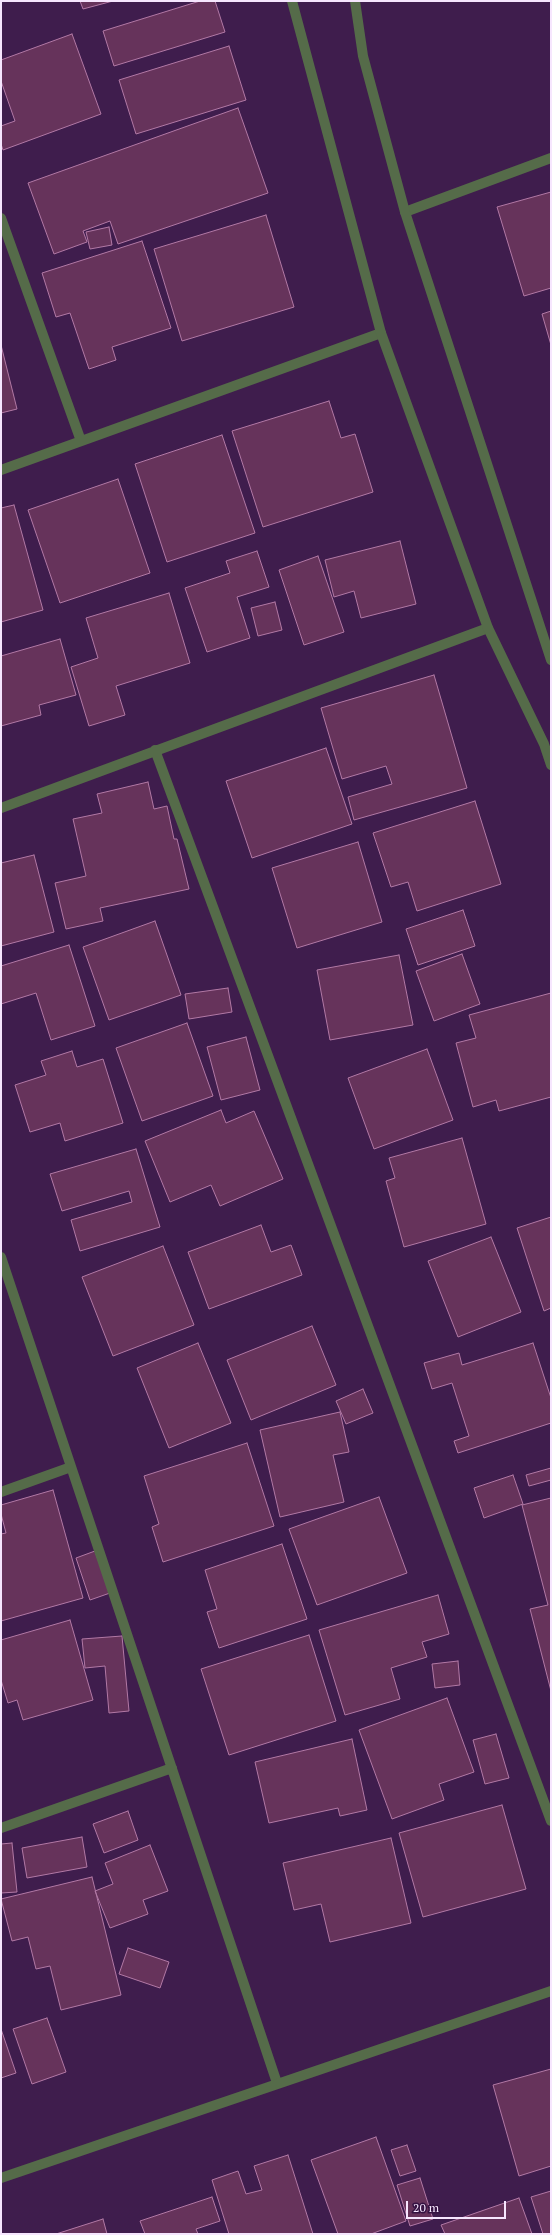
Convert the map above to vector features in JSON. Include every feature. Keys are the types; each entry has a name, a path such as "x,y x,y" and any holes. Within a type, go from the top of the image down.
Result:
{"street":[{"path":"292,1 381,333 488,628 544,744 551,765"},
{"path":"355,1 363,56 405,212 551,660"},
{"path":"405,212 551,158"},
{"path":"1,218 81,441"},
{"path":"1,470 381,333"},
{"path":"1,808 488,628"},
{"path":"155,750 551,1821"},
{"path":"1,1257 277,2083"},
{"path":"1,1492 71,1468"},
{"path":"1,1828 172,1768"},
{"path":"1,2178 551,1991"}],"building":[{"path":"80,1 113,1 83,9"},
{"path":"200,1 215,1 225,32 114,66 103,31"},
{"path":"72,34 101,114 3,150 1,144 1,126 15,121 1,81 1,60"},
{"path":"229,46 246,100 136,134 119,80"},
{"path":"238,108 268,193 118,244 110,221 83,231 87,242 54,254 28,183"},
{"path":"551,192 551,288 524,296 497,207"},
{"path":"266,215 294,307 182,341 154,249"},
{"path":"109,227 112,245 90,249 86,232"},
{"path":"142,241 171,328 112,347 116,360 89,369 70,313 56,317 42,273"},
{"path":"551,311 551,345 542,314"},
{"path":"1,345 17,409 1,413"},
{"path":"329,401 341,438 355,434 373,492 263,527 232,431"},
{"path":"222,435 255,533 167,562 135,464"},
{"path":"118,479 150,573 60,603 28,510"},
{"path":"14,505 43,610 1,622 1,508"},
{"path":"400,541 416,604 361,618 354,591 334,597 325,560"},
{"path":"257,551 269,587 237,597 250,638 207,652 185,588 230,573 226,561"},
{"path":"318,556 344,632 304,645 279,570"},
{"path":"169,593 190,663 116,686 125,715 89,726 71,667 98,658 86,618"},
{"path":"275,602 282,630 258,636 251,608"},
{"path":"60,639 76,695 39,705 41,715 1,726 1,656"},
{"path":"434,675 467,788 354,820 348,797 392,784 386,766 342,779 321,708"},
{"path":"326,748 352,824 252,858 226,781"},
{"path":"148,782 154,809 167,806 174,839 177,839 189,889 100,908 103,921 66,929 55,883 86,876 73,819 102,813 97,794"},
{"path":"475,801 501,884 417,911 408,882 391,887 373,833"},
{"path":"358,842 382,922 297,948 272,868"},
{"path":"34,855 54,932 1,946 1,863"},
{"path":"463,910 475,946 418,965 406,929"},
{"path":"155,921 181,995 109,1020 83,947"},
{"path":"69,945 95,1026 51,1040 36,993 1,1004 1,966"},
{"path":"462,954 480,1004 434,1021 416,971"},
{"path":"399,955 413,1025 330,1040 317,970"},
{"path":"228,988 232,1012 189,1019 185,994"},
{"path":"551,993 551,1097 499,1111 496,1100 473,1107 456,1043 476,1038 469,1015"},
{"path":"187,1023 213,1096 142,1121 116,1048"},
{"path":"246,1037 260,1090 221,1100 207,1047"},
{"path":"427,1049 453,1120 374,1149 348,1078"},
{"path":"72,1051 77,1067 103,1059 123,1123 65,1141 60,1123 30,1132 15,1085 46,1075 41,1061"},
{"path":"221,1110 226,1123 254,1111 283,1179 220,1206 211,1185 170,1202 145,1141"},
{"path":"462,1138 486,1224 404,1247 386,1181 395,1178 389,1158"},
{"path":"136,1149 160,1227 80,1251 71,1220 132,1202 129,1191 62,1211 50,1174"},
{"path":"551,1217 551,1308 544,1311 517,1228"},
{"path":"261,1225 271,1252 291,1245 302,1275 209,1309 188,1252"},
{"path":"491,1237 521,1312 458,1337 428,1261"},
{"path":"163,1246 194,1325 113,1356 82,1277"},
{"path":"312,1326 336,1385 251,1420 227,1360"},
{"path":"198,1343 231,1423 169,1448 137,1368"},
{"path":"533,1343 551,1398 551,1423 458,1453 454,1441 469,1436 452,1383 432,1389 424,1363 459,1353 462,1365"},
{"path":"363,1389 373,1413 346,1424 336,1401"},
{"path":"340,1412 349,1452 333,1455 344,1502 280,1517 260,1430"},
{"path":"247,1443 274,1526 163,1562 152,1527 159,1524 144,1476"},
{"path":"551,1468 551,1480 529,1486 526,1475"},
{"path":"513,1475 523,1504 484,1518 474,1488"},
{"path":"53,1490 83,1598 1,1621 1,1534 6,1533 1,1514 1,1505"},
{"path":"379,1497 407,1573 317,1605 289,1529"},
{"path":"551,1498 551,1691 530,1609 548,1605 522,1505"},
{"path":"282,1544 307,1619 219,1648 207,1612 217,1609 205,1570"},
{"path":"95,1551 110,1593 90,1600 76,1558"},
{"path":"438,1595 449,1634 422,1642 427,1657 391,1668 400,1699 345,1715 319,1630"},
{"path":"70,1620 93,1700 23,1720 17,1700 8,1703 1,1680 1,1640"},
{"path":"309,1635 336,1721 229,1755 201,1669"},
{"path":"122,1636 129,1711 109,1713 105,1666 85,1668 82,1639"},
{"path":"458,1661 460,1685 435,1688 432,1664"},
{"path":"447,1698 474,1772 439,1784 444,1800 392,1819 359,1730"},
{"path":"496,1734 509,1778 485,1784 473,1740"},
{"path":"352,1739 367,1810 340,1816 338,1808 269,1823 255,1762"},
{"path":"502,1805 526,1889 423,1917 399,1833"},
{"path":"128,1811 138,1840 104,1853 93,1824"},
{"path":"82,1837 87,1867 27,1878 22,1848"},
{"path":"391,1838 411,1923 330,1942 321,1904 294,1910 283,1863"},
{"path":"12,1843 17,1892 1,1893 1,1844"},
{"path":"150,1845 168,1891 143,1900 148,1914 110,1928 95,1891 113,1884 105,1863"},
{"path":"92,1877 121,1995 61,2010 50,1966 36,1969 28,1937 12,1941 1,1899"},
{"path":"128,1948 169,1962 160,1988 119,1974"},
{"path":"47,2018 66,2072 32,2084 13,2029"},
{"path":"1,2029 16,2073 1,2078"},
{"path":"551,2069 551,2166 519,2176 493,2085"},
{"path":"376,2137 406,2221 371,2234 338,2234 311,2160"},
{"path":"407,2145 416,2171 400,2176 391,2150"},
{"path":"288,2155 313,2234 229,2234 212,2180 238,2171 246,2194 262,2190 254,2166"},
{"path":"420,2178 433,2219 410,2226 397,2185"},
{"path":"551,2191 551,2234 543,2234 531,2197"},
{"path":"212,2197 220,2221 196,2229 198,2234 145,2234 140,2221"},
{"path":"519,2198 532,2234 445,2234 441,2225"},
{"path":"103,2219 107,2234 56,2234"}]}
